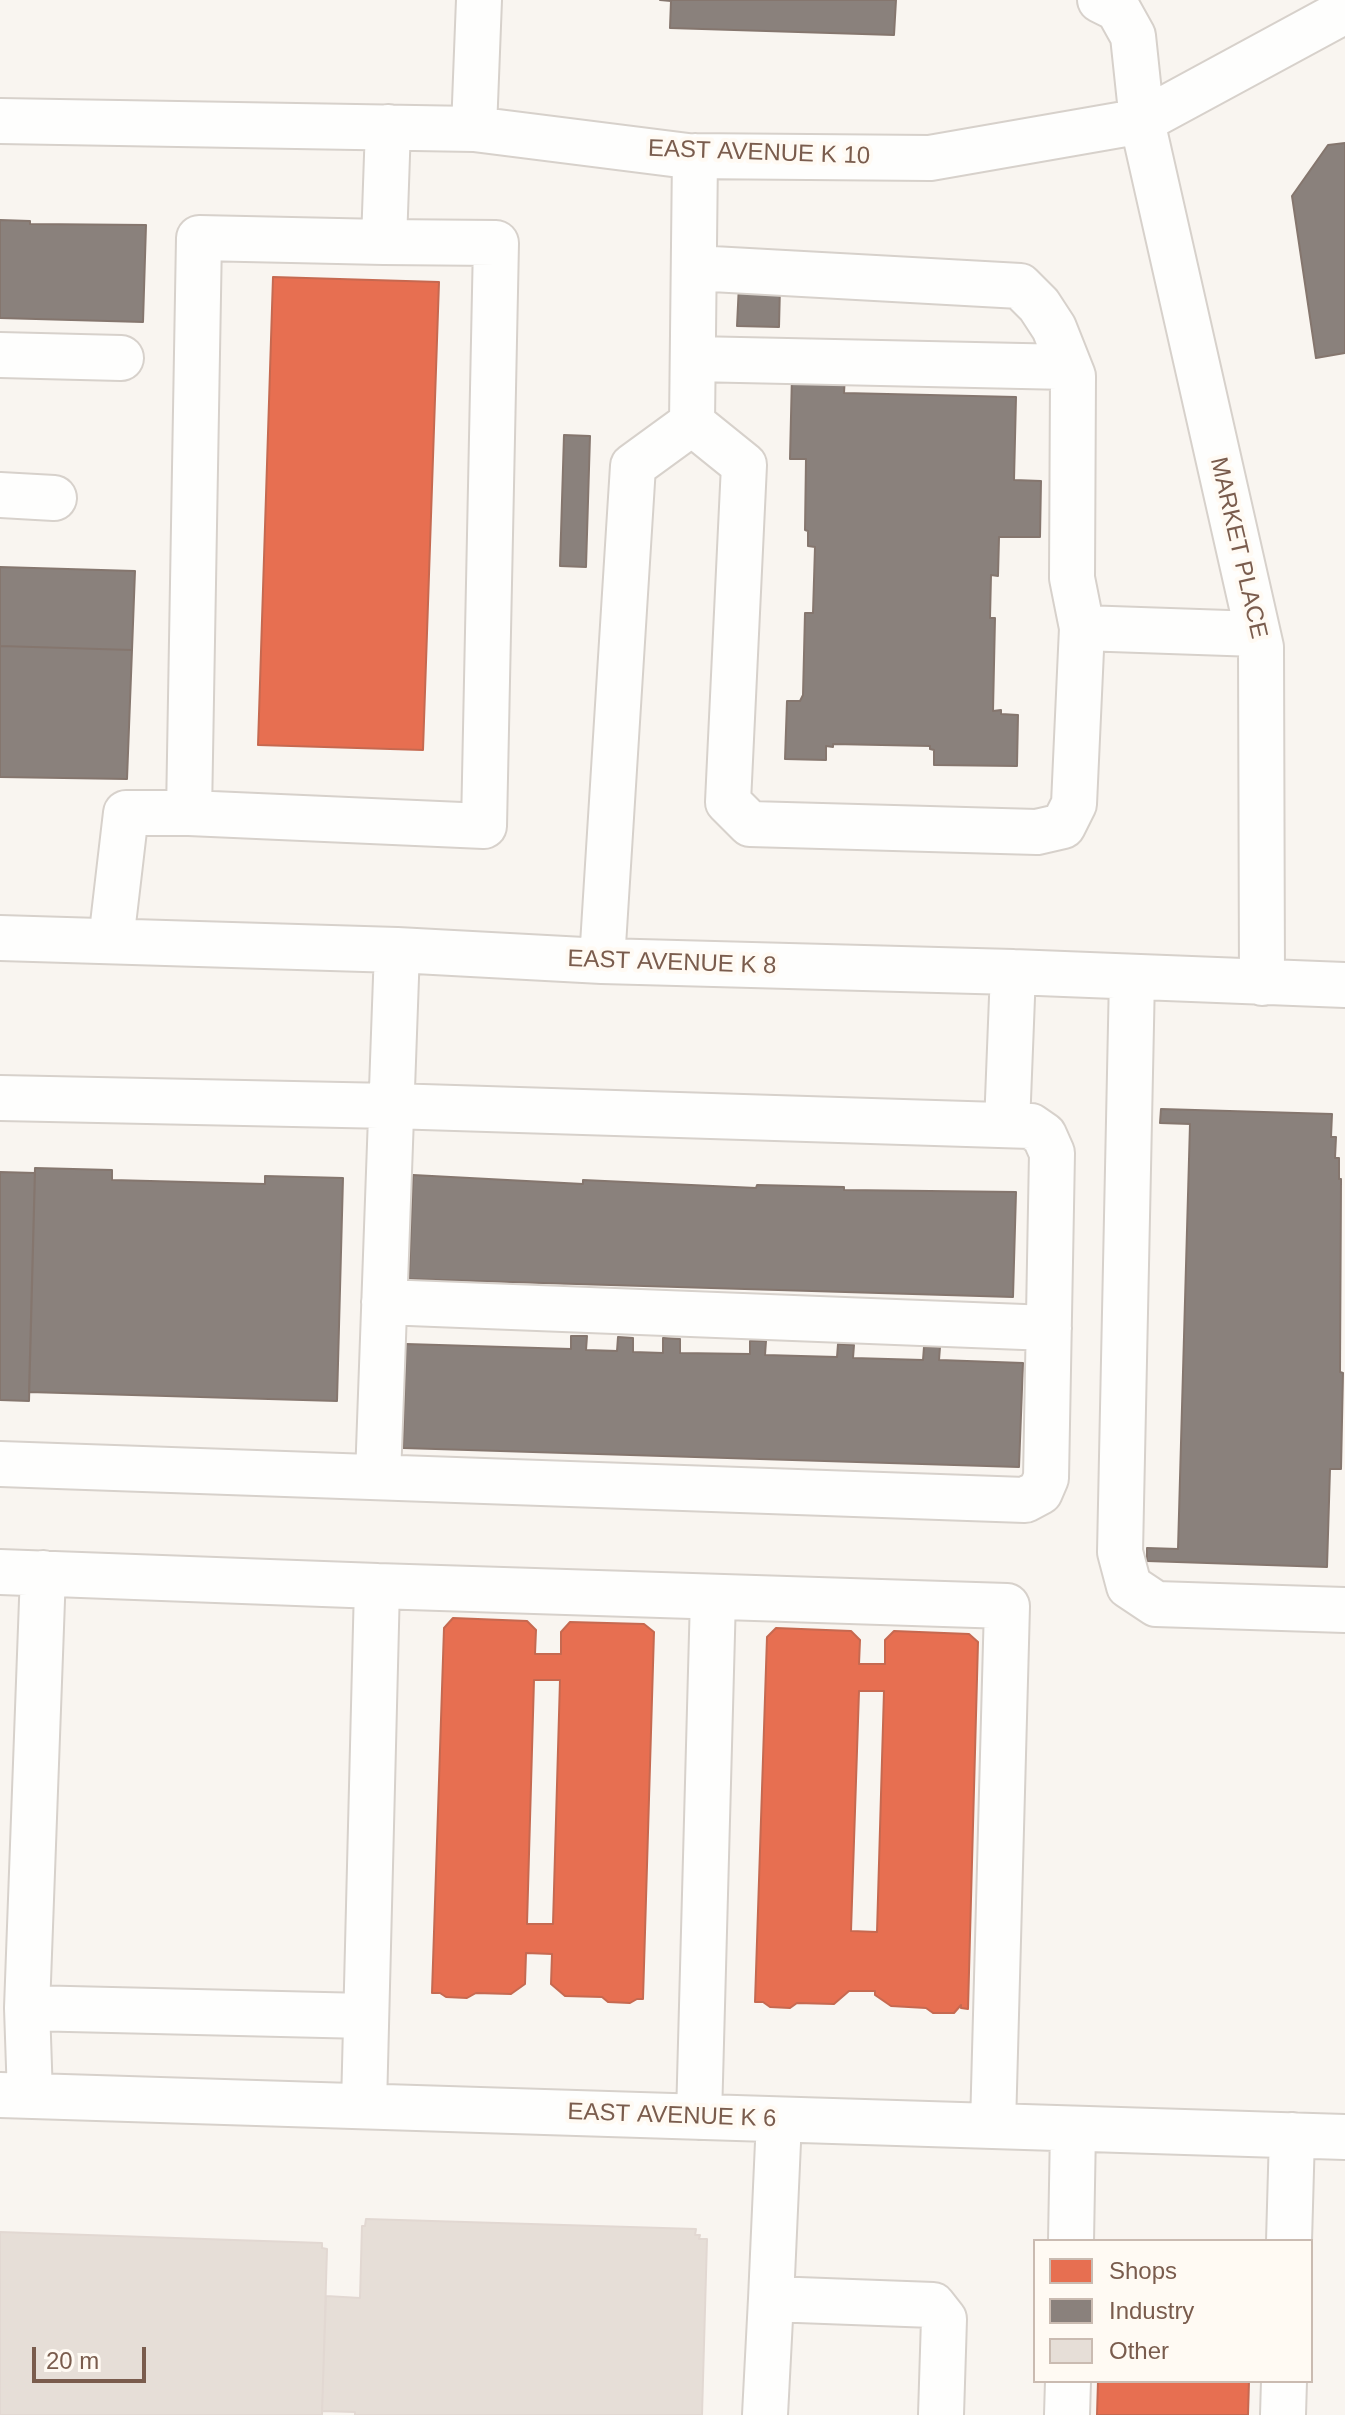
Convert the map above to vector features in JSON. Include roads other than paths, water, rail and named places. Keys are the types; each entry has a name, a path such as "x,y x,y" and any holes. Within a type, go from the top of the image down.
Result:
{"street":[{"path":"474,129 479,0"},
{"name":"MARKET PLACE","path":"1100,0 1118,9 1133,36 1142,121 1261,647 1262,983"},
{"name":"EAST AVENUE K 10","path":"0,121 474,129 695,156 930,158 1142,121 1345,11"},
{"path":"384,242 388,127"},
{"path":"692,423 695,156"},
{"path":"111,941 126,813 484,826 496,243 199,238 189,813"},
{"path":"692,423 744,465 728,802 750,824 1037,832 1063,826 1074,804 1082,628 1072,578 1073,376 1054,328 1039,305 1020,286 694,268"},
{"path":"0,355 121,358"},
{"path":"693,359 1069,367"},
{"path":"602,961 633,466 692,423"},
{"path":"0,495 54,498"},
{"path":"1082,628 1257,634"},
{"name":"EAST AVENUE K 8","path":"0,938 1345,985"},
{"path":"378,1477 397,950"},
{"path":"1007,1125 1013,972"},
{"path":"1132,977 1120,1552 1129,1586 1156,1604 1345,1610"},
{"path":"0,1098 391,1106 1031,1126 1044,1135 1052,1153 1046,1478 1040,1492 1025,1500 0,1464"},
{"path":"384,1302 1049,1328"},
{"path":"0,1572 1007,1606 993,2126"},
{"path":"15,2096 27,2008 43,1573"},
{"path":"364,2106 377,1586"},
{"path":"699,2117 713,1597"},
{"path":"27,2008 366,2016"},
{"name":"EAST AVENUE K 6","path":"15,2096 1345,2137"},
{"path":"765,2415 779,2120"},
{"path":"1071,2239 1073,2129"},
{"path":"1289,2239 1292,2135"},
{"path":"771,2299 933,2305 944,2319 941,2415"},
{"path":"1067,2415 1068,2383"},
{"path":"1283,2415 1284,2383"}]}
